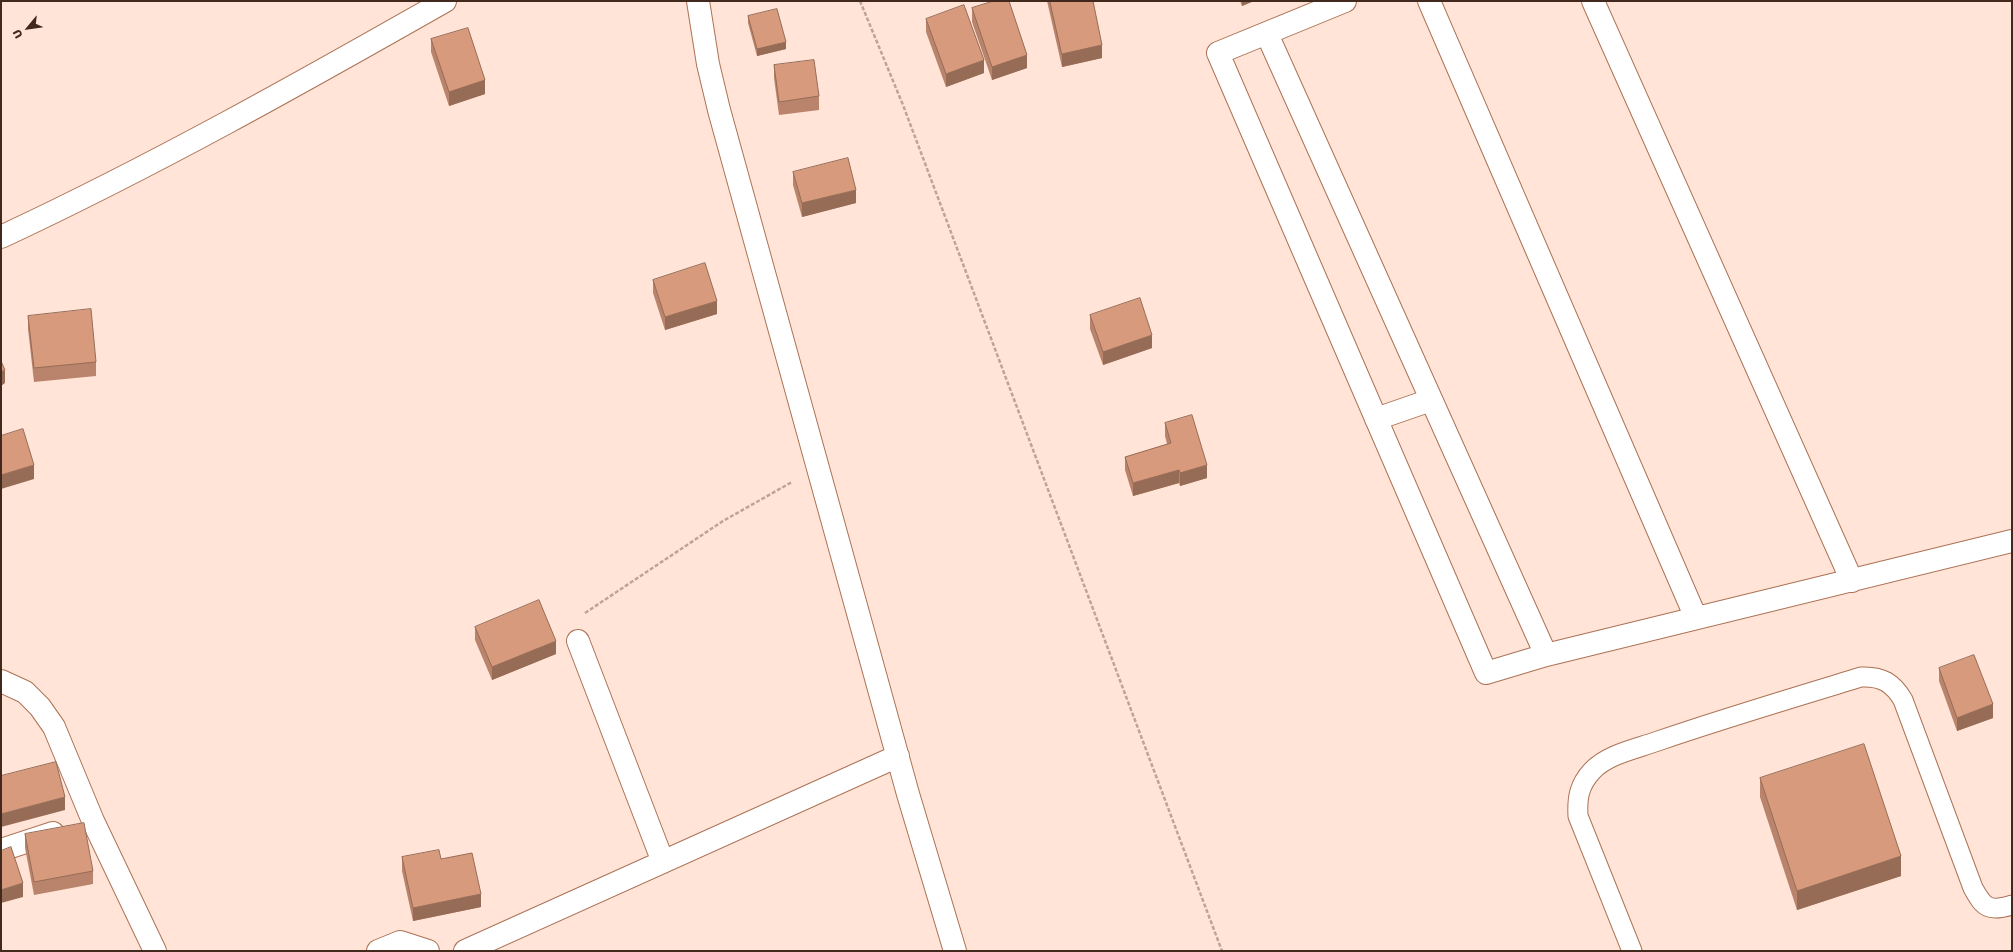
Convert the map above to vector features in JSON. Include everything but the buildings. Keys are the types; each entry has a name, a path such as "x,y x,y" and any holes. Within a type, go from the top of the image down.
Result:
{"street":[{"path":"1,237 85,197 326,69 444,1"},
{"path":"698,1 708,64 719,110 898,756 954,951"},
{"path":"1345,1 1268,34 1218,53 1486,673 1546,655 2012,541"},
{"path":"1429,1 1696,618"},
{"path":"1594,1 1852,581"},
{"path":"1268,34 1546,655"},
{"path":"1376,419 1431,400"},
{"path":"578,641 663,862"},
{"path":"1,681 25,692 40,707 54,727 93,821 155,951"},
{"path":"464,951 898,756"},
{"path":"1,850 93,821"},
{"path":"378,951 400,942 428,951"}],"lane":[{"path":"1632,951 1578,816 1577,799 1582,783 1592,770 1608,759 1698,727 1861,677 1873,676 1886,680 1897,689 1903,700 1978,898 1984,906 1991,909 2012,905"}],"path":[{"path":"860,1 902,104 1222,951"},
{"path":"578,641 575,626 584,613 723,521 818,468"}]}
